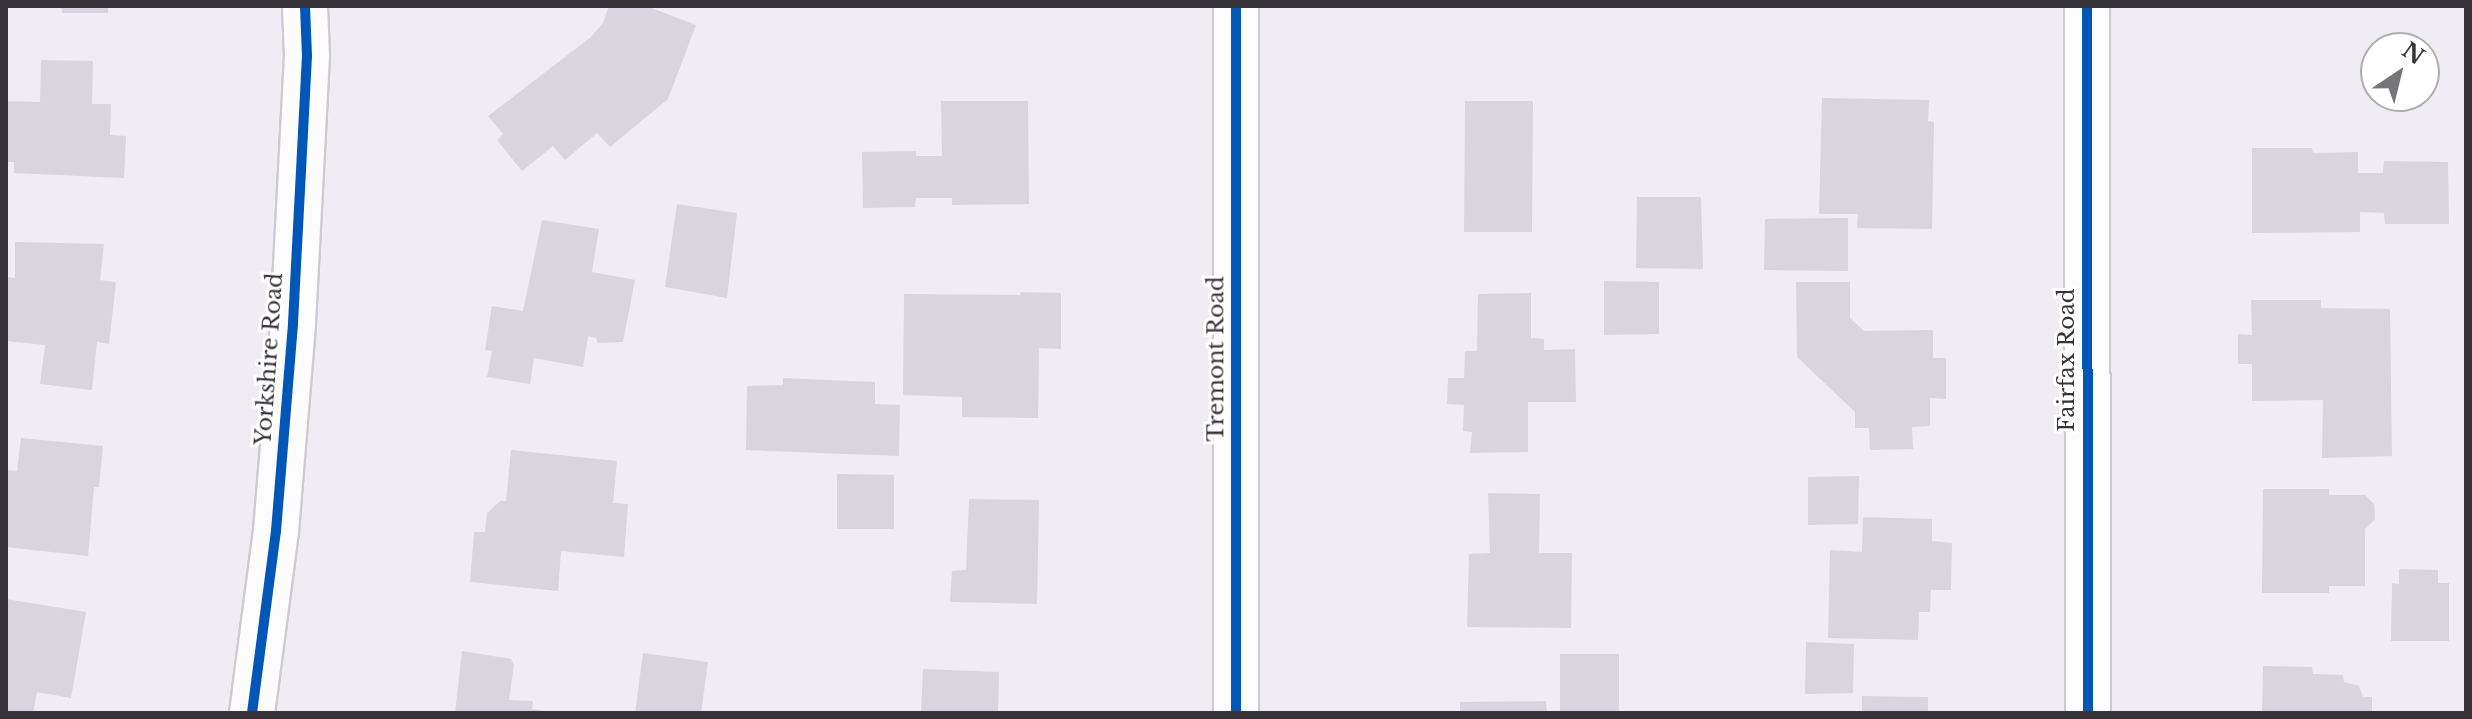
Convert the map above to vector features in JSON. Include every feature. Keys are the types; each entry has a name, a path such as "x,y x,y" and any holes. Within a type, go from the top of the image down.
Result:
{"street":[{"name":"Yorkshire Road","path":"252,713 276,531 293,323 307,56 305,6"},
{"name":"Tremont Road","path":"1236,6 1236,713"},
{"name":"Fairfax Road","path":"2087,6 2088,713"}],"building":[{"path":"61,6 108,6 108,13 62,13"},
{"path":"609,6 646,6 696,25 668,99 610,147 597,133 565,160 553,146 522,171 497,140 503,134 488,116 591,37 603,23"},
{"path":"41,60 93,61 92,104 111,104 110,135 126,136 124,178 14,173 14,162 6,162 6,101 40,102"},
{"path":"1822,98 1929,100 1928,121 1934,122 1932,229 1857,228 1858,214 1819,214"},
{"path":"941,101 1028,101 1029,204 952,205 952,198 916,198 915,207 863,208 862,152 916,151 916,156 942,156"},
{"path":"1465,101 1533,101 1532,232 1464,232"},
{"path":"2252,148 2312,148 2313,153 2358,152 2358,173 2383,173 2384,161 2448,162 2449,224 2385,224 2384,213 2360,212 2360,232 2252,233"},
{"path":"1637,197 1701,197 1703,269 1636,268"},
{"path":"677,204 737,213 727,298 665,287"},
{"path":"1848,218 1848,271 1764,270 1765,219"},
{"path":"542,220 599,229 592,272 635,280 623,342 598,343 596,338 588,336 583,367 534,358 530,384 487,377 492,351 485,350 492,306 523,311"},
{"path":"15,242 104,244 100,280 116,282 109,344 97,342 92,390 40,384 45,345 6,341 6,277 15,278"},
{"path":"1604,281 1659,282 1659,334 1604,335"},
{"path":"1796,282 1850,282 1850,318 1864,331 1933,330 1933,358 1946,358 1946,399 1930,398 1930,426 1912,427 1913,449 1870,450 1869,428 1855,428 1855,412 1797,357"},
{"path":"1020,292 1061,293 1061,349 1039,348 1038,418 962,417 962,397 903,395 904,294 1021,295"},
{"path":"1531,293 1531,338 1544,339 1544,350 1575,349 1576,402 1528,402 1528,452 1470,453 1472,432 1463,431 1464,405 1447,404 1448,378 1464,378 1465,351 1477,351 1478,294"},
{"path":"2251,300 2321,300 2321,308 2390,309 2392,456 2322,458 2323,400 2252,401 2252,364 2238,364 2238,334 2252,335"},
{"path":"783,378 875,382 875,404 900,405 899,456 746,450 747,386 783,385"},
{"path":"21,438 103,446 99,487 94,487 88,556 6,547 6,470 17,471"},
{"path":"511,450 617,461 613,503 628,504 624,557 561,551 558,591 470,582 474,532 485,532 487,513 500,501 506,501"},
{"path":"837,474 894,475 894,529 837,529"},
{"path":"1859,476 1858,524 1808,525 1808,477"},
{"path":"2263,489 2329,489 2329,495 2365,495 2374,504 2375,519 2365,529 2365,586 2329,586 2329,593 2262,593"},
{"path":"1488,493 1540,494 1539,553 1572,553 1571,628 1467,627 1469,554 1490,553"},
{"path":"969,499 1039,500 1037,604 950,602 952,571 966,570"},
{"path":"1863,517 1932,519 1932,541 1952,543 1951,590 1931,590 1930,612 1919,612 1918,640 1828,638 1830,550 1862,552"},
{"path":"2399,569 2438,570 2438,583 2449,583 2449,641 2391,641 2392,583 2399,584"},
{"path":"6,599 86,612 71,698 37,692 33,713 6,713"},
{"path":"1806,642 1854,644 1853,693 1805,694"},
{"path":"462,651 511,659 514,665 509,700 533,701 532,709 558,713 455,713"},
{"path":"643,653 708,662 701,713 635,713"},
{"path":"1560,654 1619,654 1619,712 1560,712"},
{"path":"2263,666 2312,667 2313,674 2343,675 2344,682 2359,686 2363,697 2372,697 2372,713 2262,713"},
{"path":"923,669 999,672 998,713 921,713"},
{"path":"1862,696 1928,697 1928,713 1862,713"},
{"path":"1546,701 1547,713 1460,713 1460,702"}],"cycle path":[{"path":"252,713 276,531 293,323 307,56 305,6"},
{"path":"1236,6 1236,713"},
{"path":"2087,6 2088,713"}]}
